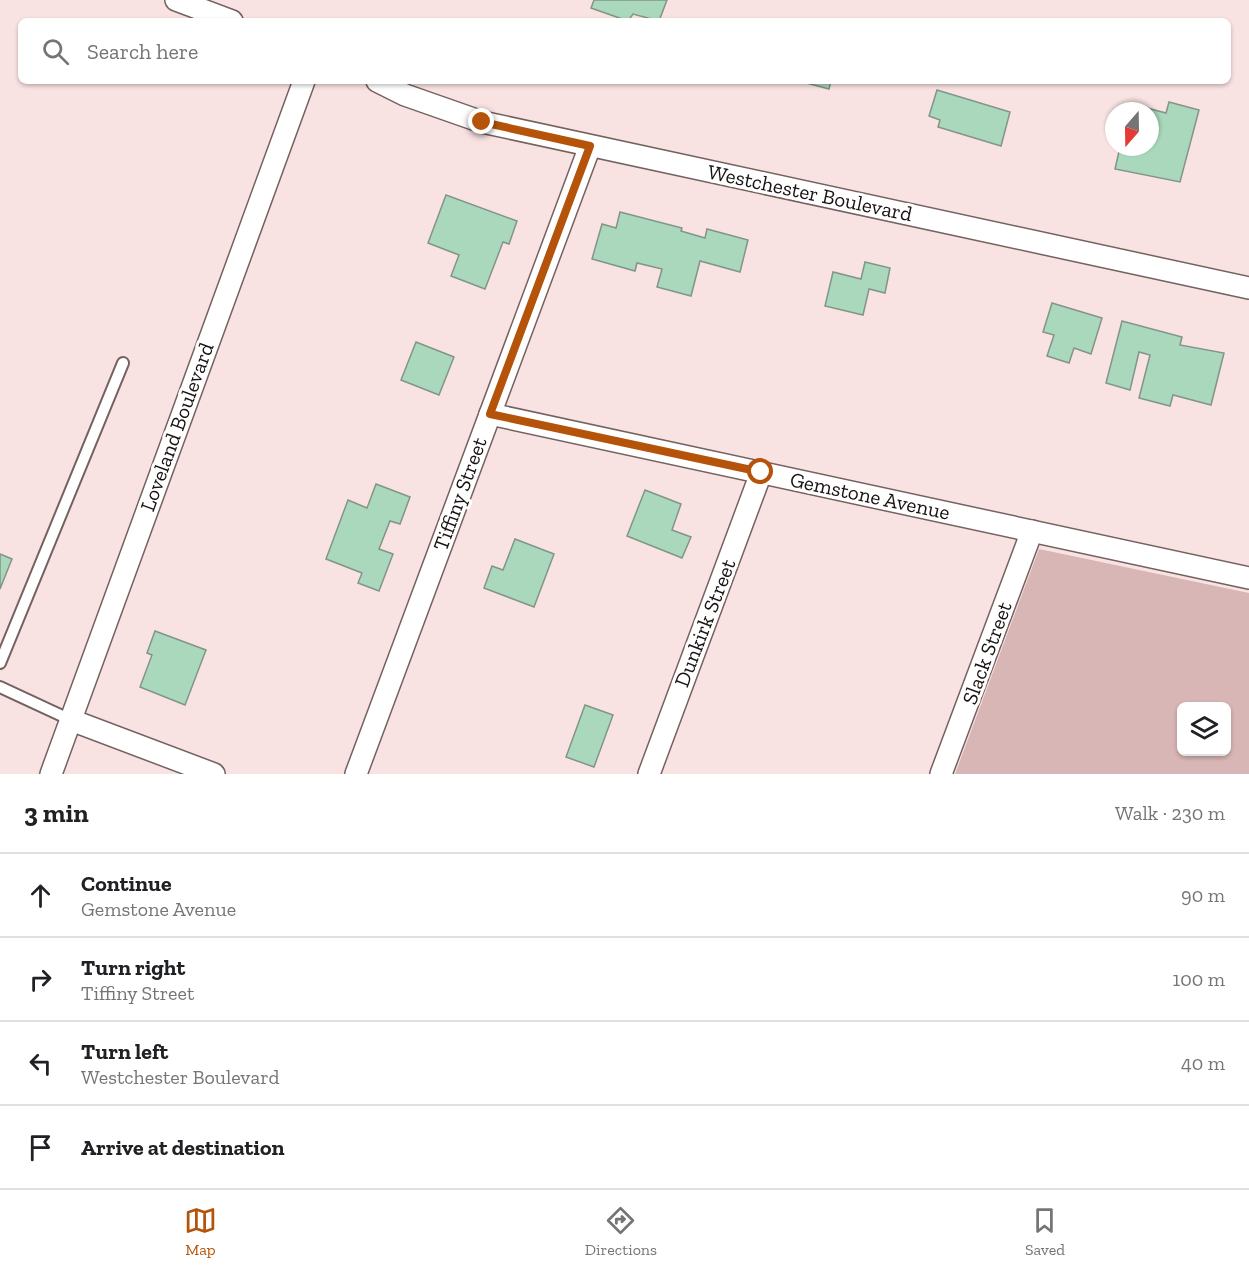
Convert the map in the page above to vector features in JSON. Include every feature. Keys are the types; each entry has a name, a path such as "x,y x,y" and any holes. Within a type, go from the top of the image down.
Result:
{"street":[{"path":"176,0 224,18"},
{"name":"Loveland Boulevard","path":"51,774 303,84"},
{"name":"Westchester Boulevard","path":"383,84 455,115 1249,288"},
{"name":"Tiffiny Street","path":"356,774 590,146"},
{"name":"Gemstone Avenue","path":"490,414 1249,578"},
{"name":"Dunkirk Street","path":"649,774 761,472"},
{"name":"Slack Street","path":"941,774 1032,531"},
{"path":"71,720 214,774"}],"lane":[{"path":"0,663 123,363"},
{"path":"0,687 71,720"}],"shaded area":[{"path":"1039,549 1249,593 1249,774 955,774"}],"building":[{"path":"594,0 667,0 660,18 633,14 630,18 619,18 591,8"},
{"path":"810,84 830,84 829,89"},
{"path":"937,90 1010,112 1001,146 938,127 940,120 929,116"},
{"path":"1169,102 1199,110 1180,182 1115,169 1118,156 1159,156 1159,111 1166,113"},
{"path":"446,195 517,221 509,244 503,242 485,289 451,276 459,255 428,243"},
{"path":"620,212 682,228 681,231 705,238 707,229 748,240 740,272 700,261 691,296 657,287 662,269 637,263 635,271 592,259 602,224 616,228"},
{"path":"865,262 890,268 885,293 869,289 863,315 825,306 833,272 861,279"},
{"path":"1052,303 1102,318 1091,354 1074,348 1069,363 1047,356 1054,335 1043,332"},
{"path":"1122,321 1182,337 1180,345 1224,353 1211,405 1173,395 1170,406 1139,398 1150,355 1139,352 1130,390 1106,383"},
{"path":"416,342 454,357 439,395 401,380"},
{"path":"376,484 410,497 400,524 390,521 379,549 393,554 379,591 358,583 362,573 326,559 348,500 367,508"},
{"path":"645,490 681,504 672,530 691,537 682,558 627,536"},
{"path":"515,539 554,554 534,607 484,588 492,566 503,570"},
{"path":"0,554 12,559 0,589"},
{"path":"155,631 206,650 185,705 140,687 152,655 147,653"},
{"path":"585,705 613,715 594,767 566,757"}],"route":[{"path":"482,122 590,146 490,414 761,472"}]}
